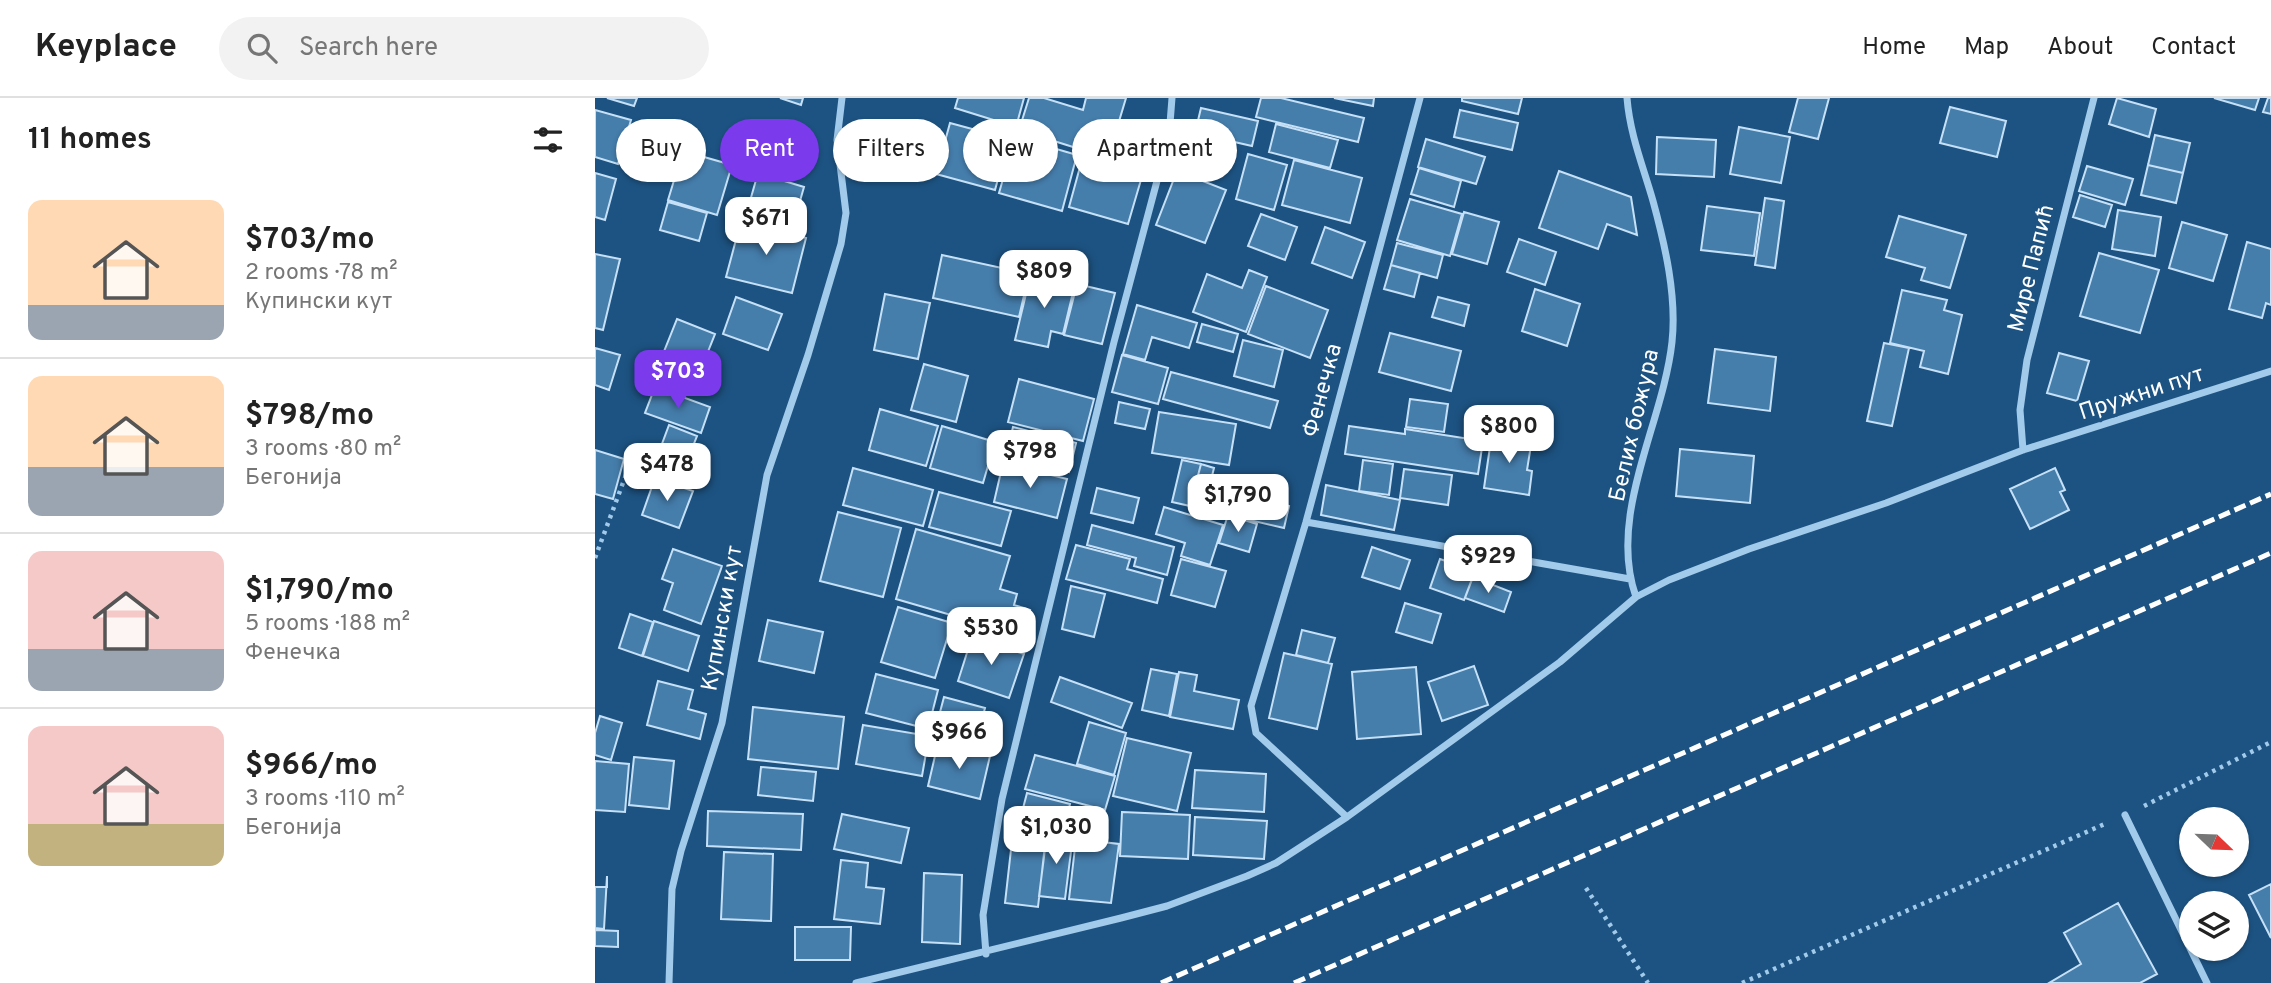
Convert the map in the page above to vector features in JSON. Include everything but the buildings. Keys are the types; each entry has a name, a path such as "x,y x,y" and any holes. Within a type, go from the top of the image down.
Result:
{"street":[{"name":"Купински кут","path":"669,983 672,889 724,712 767,475 808,355 841,244 846,213 837,140 842,98"},
{"path":"986,954 983,915 1002,799 1114,342 1169,136 1172,98"},
{"name":"Фенечка","path":"1347,817 1256,733 1251,721 1251,706 1306,522 1420,98"},
{"name":"Белих божура","path":"1627,98 1633,141 1653,201 1672,301 1672,341 1666,378 1630,525 1630,579 1636,597"},
{"name":"Мире Папић","path":"2023,450 2020,410 2027,360 2094,98"},
{"name":"Пружни пут","path":"856,983 986,954 1167,906 1223,886 1276,863 1347,817 1560,662 1636,597 1669,580 1749,549 1886,503 2023,450 2271,371"},
{"path":"1306,522 1630,579"},
{"path":"2125,815 2207,983"}],"path":[{"path":"595,558 636,448"},
{"path":"1742,983 2125,815 2271,742"},
{"path":"1586,888 1648,983"}],"railway":[{"path":"1161,983 2271,494"},
{"path":"1294,983 2271,553"}]}
